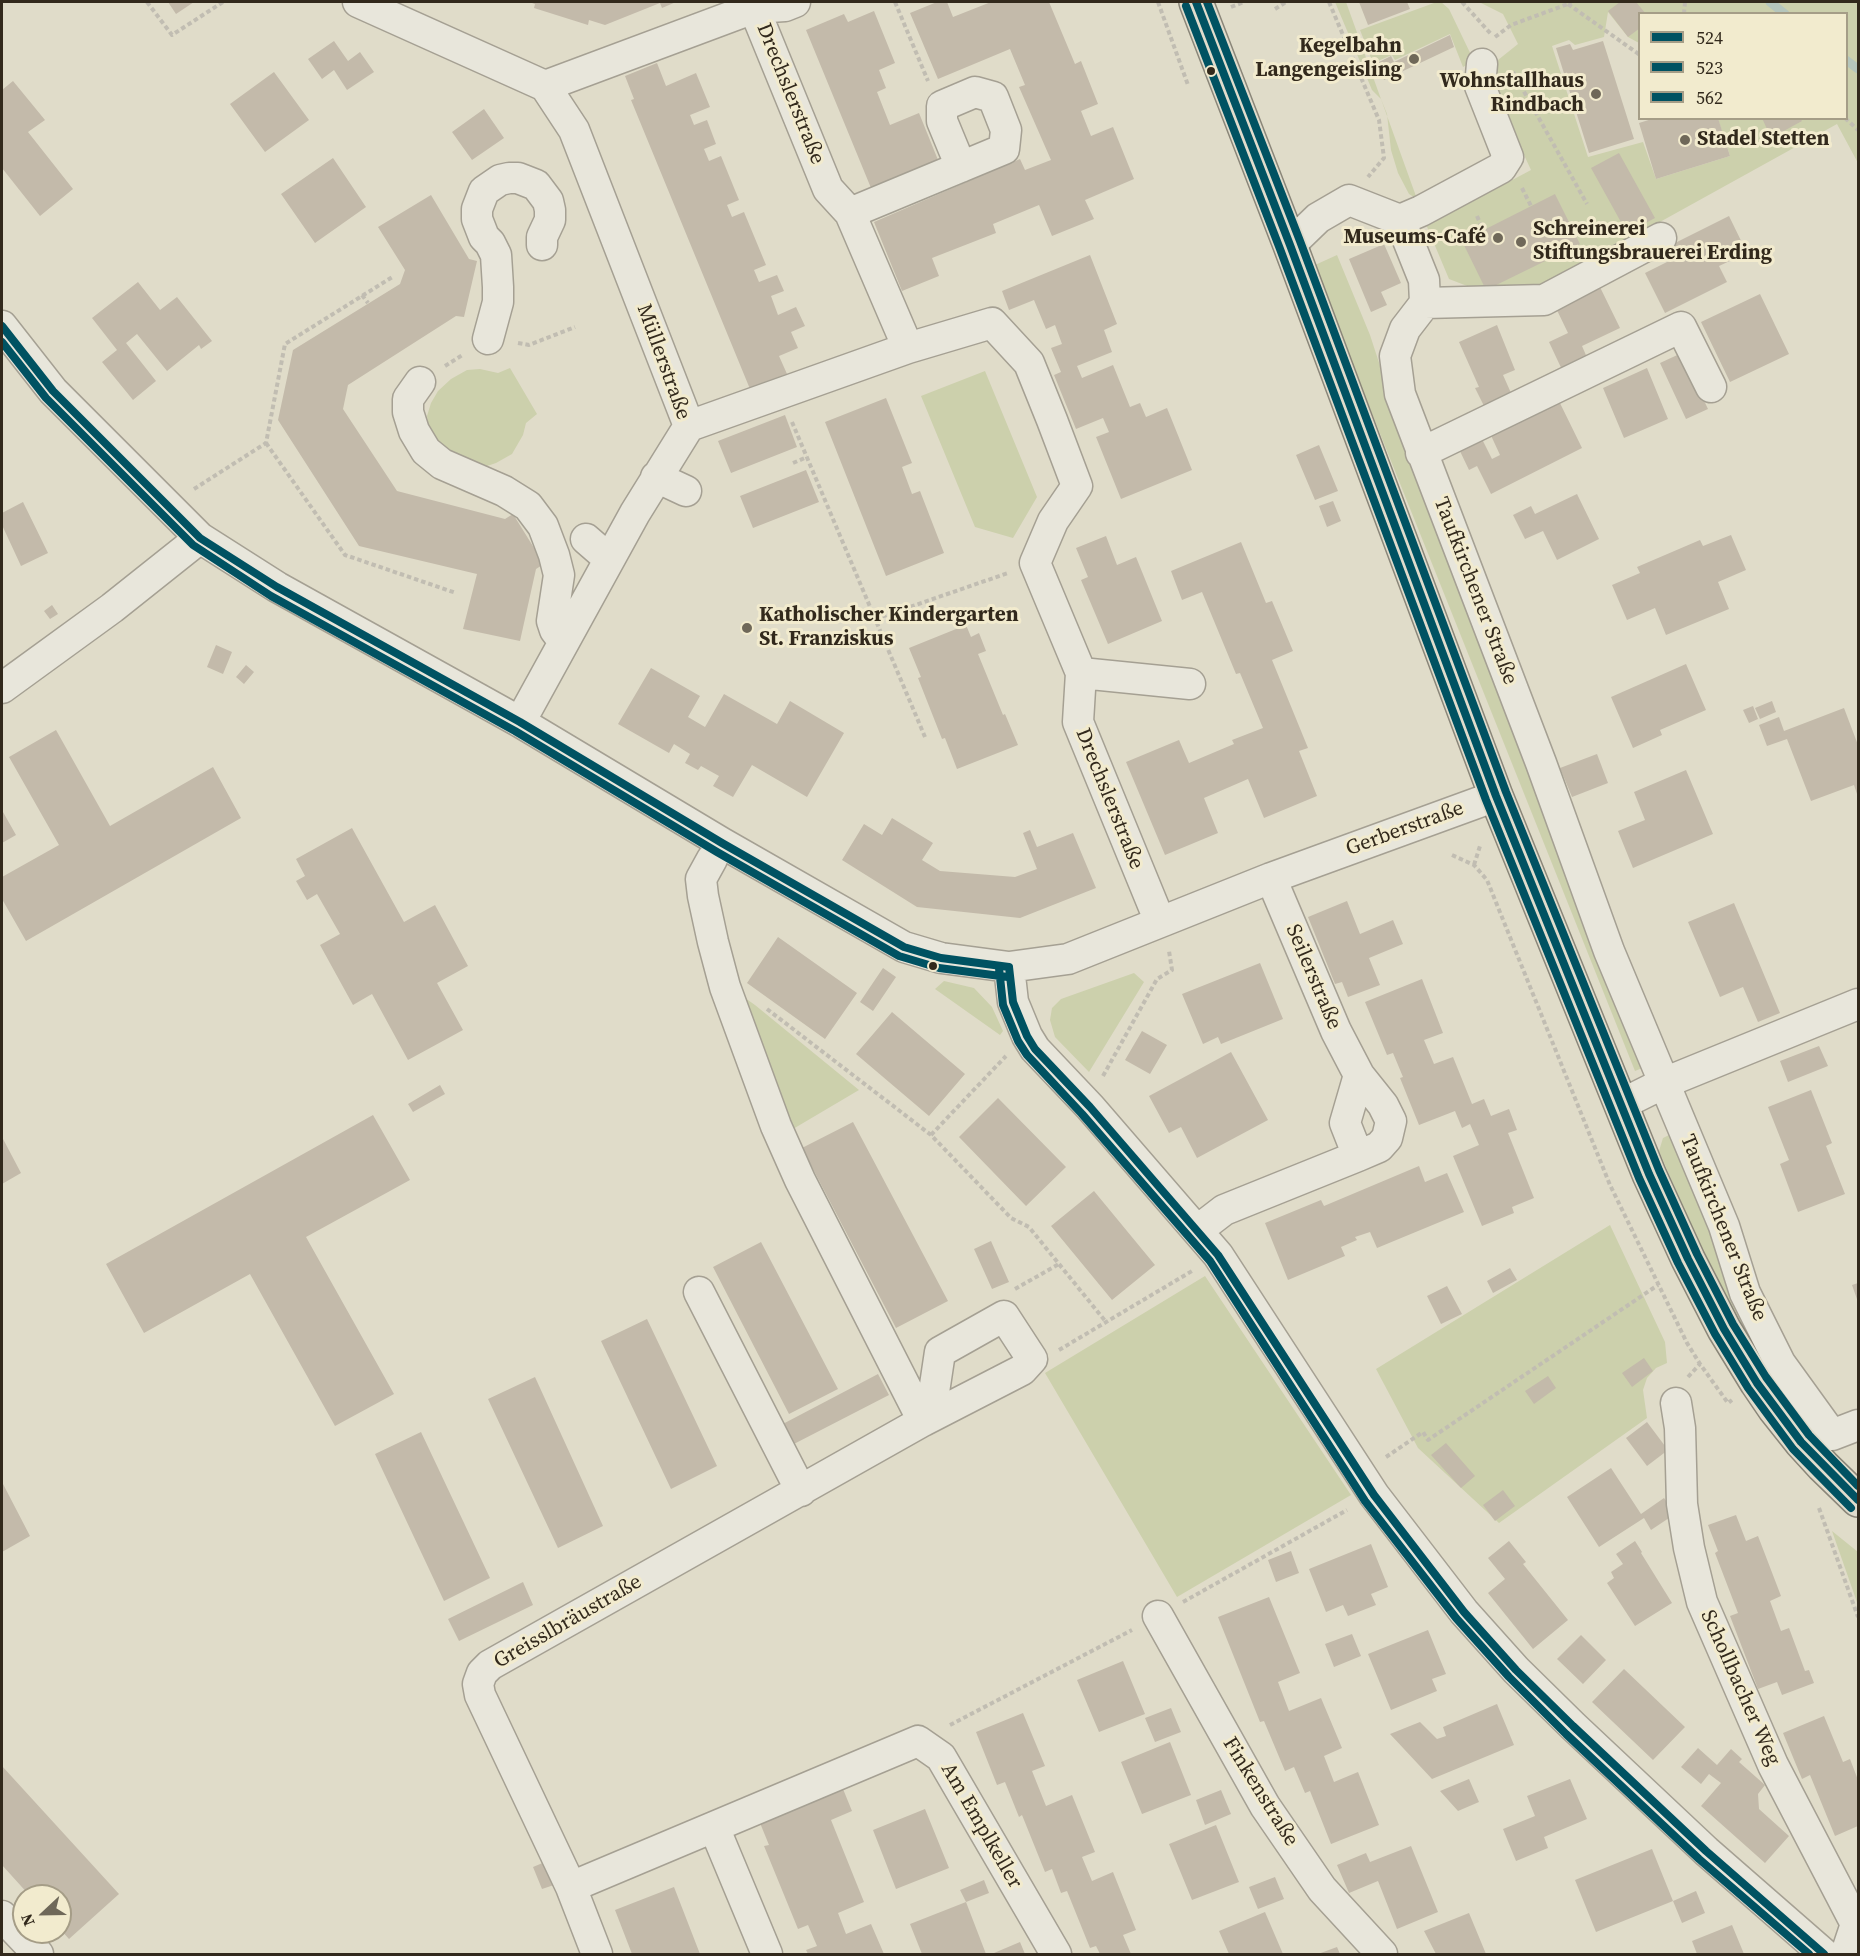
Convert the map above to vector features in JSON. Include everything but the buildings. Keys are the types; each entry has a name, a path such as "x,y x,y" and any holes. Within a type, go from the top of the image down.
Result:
{"main road":[{"name":"Taufkirchener Straße","path":"1196,2 1290,245 1496,796 1620,1105 1688,1259 1724,1329 1774,1408 1823,1466 1858,1500"}],"street":[{"path":"358,2 545,86 754,8"},
{"name":"Drechslerstraße","path":"795,2 785,6 754,8 828,189 850,213 908,348"},
{"path":"1290,245 1318,218 1349,200 1400,220 1501,168 1508,157 1480,86 1496,58"},
{"name":"Müllerstraße","path":"520,722 609,559 656,477 689,426 574,130 545,86"},
{"path":"850,213 1005,149 1006,130 993,97 975,92 942,106 942,121 962,166"},
{"path":"488,339 498,302 498,286 496,255 484,237 477,219 477,209 484,192 500,180 509,178 518,178 536,185 548,201 550,210 550,220 542,237 542,245"},
{"path":"1400,220 1424,280 1425,303 1544,300 1661,238"},
{"name":"Taufkirchener Straße","path":"1425,303 1405,329 1395,356 1400,394 1526,722 1609,951 1724,1226 1745,1293 1780,1363 1832,1435 1858,1425"},
{"path":"689,426 908,348 992,323 1029,363 1077,486 1053,521 1035,563"},
{"name":"Gerberstraße","path":"2,326 53,392 200,538 277,587 520,722 722,843 904,947 941,958 1010,967 1068,958 1271,878 1496,796"},
{"path":"1421,453 1682,327 1711,387"},
{"path":"420,382 408,399 408,412 414,431 426,451 442,464 504,491 528,506 543,526 559,575 552,621 555,630 564,642"},
{"path":"656,477 686,491"},
{"path":"2,688 112,608 200,538"},
{"path":"586,539 609,559"},
{"name":"Drechslerstraße","path":"1035,563 1081,673 1078,722 1160,922"},
{"path":"1081,673 1190,684"},
{"path":"712,859 701,879 703,897 725,987 776,1126 923,1421"},
{"name":"Seilerstraße","path":"1198,1230 1224,1210 1379,1148 1387,1138 1391,1121 1383,1105 1359,1075 1336,1031 1271,878"},
{"path":"1010,967 1012,1002 1035,1049 1090,1107 1218,1255 1374,1495 1464,1612 1516,1670 1574,1726 1706,1851 1824,1954"},
{"path":"1620,1105 1665,1083 1858,1004"},
{"path":"1358,1156 1345,1123 1359,1075"},
{"path":"699,1292 801,1491"},
{"path":"923,1421 934,1392 940,1352 1004,1316 1032,1359"},
{"name":"Greisslbräustraße","path":"597,1954 571,1887 480,1695 478,1684 482,1673 490,1665 923,1421 1008,1379 1022,1370 1032,1359"},
{"name":"Schollbacher Weg","path":"1676,1403 1680,1428 1682,1504 1689,1548 1702,1602 1773,1765 1856,1924 1846,1954"},
{"name":"Finkenstraße","path":"1158,1616 1265,1806 1322,1889 1382,1954"},
{"name":"Am Emplkeller","path":"571,1887 918,1741 940,1756 1056,1954"},
{"path":"714,1827 767,1954"},
{"path":"2,1916 38,1954"}],"path":[{"path":"147,2 172,35 223,2"},
{"path":"895,2 929,84 942,106"},
{"path":"1158,2 1188,85"},
{"path":"1233,6 1244,2"},
{"path":"1275,9 1286,2"},
{"path":"1329,2 1379,120 1384,158 1349,200"},
{"path":"1462,2 1494,37 1496,58 1587,204"},
{"path":"1494,37 1511,25 1570,3 1638,54"},
{"path":"1494,37 1496,58"},
{"path":"394,276 285,344 266,443 345,555 456,593"},
{"path":"362,295 368,303"},
{"path":"780,393 925,737"},
{"path":"194,489 266,443"},
{"path":"793,462 807,457"},
{"path":"875,619 1035,563"},
{"path":"1452,855 1474,865 1486,880 1610,1185 1658,1285 1700,1364 1728,1403"},
{"path":"1090,1107 1105,1070 1157,979 1172,970 1169,950 1160,922"},
{"path":"725,987 746,993 931,1135 1011,1218 1029,1227 1106,1322"},
{"path":"931,1135 1010,1051"},
{"path":"1032,1359 1048,1356 1218,1255"},
{"path":"1362,1475 1423,1432 1428,1440 1658,1285"},
{"path":"1819,1508 1858,1617"}],"green space":[{"path":"1335,2 1346,2 1381,99 1372,90"},
{"path":"1441,2 1449,9 1474,61 1463,67 1450,34 1395,60 1392,55 1373,63 1360,30"},
{"path":"1479,2 1858,2 1858,163 1837,124 1537,290 1488,294 1449,279 1425,222 1441,218 1531,170 1487,75 1493,64 1518,44 1503,14"},
{"path":"1387,117 1417,199 1409,194 1398,173 1391,150"},
{"path":"1337,255 1370,335 1399,424 1647,1066 1635,1071 1323,291 1315,265"},
{"path":"510,368 537,414 526,423 523,435 512,454 484,467 452,463 429,431 427,416 438,391 451,379 467,370 480,369 498,373"},
{"path":"985,371 1037,497 1013,538 975,527 921,396"},
{"path":"1134,973 1144,982 1089,1072 1055,1037 1050,1020 1052,1008 1061,999"},
{"path":"944,981 974,988 992,1007 1003,1031 1000,1035 935,989"},
{"path":"745,998 755,1005 859,1090 793,1129"},
{"path":"1675,1132 1827,1443 1857,1477 1828,1450 1767,1372 1735,1317 1703,1253 1659,1151 1663,1138"},
{"path":"1610,1225 1665,1342 1667,1363 1656,1368 1647,1378 1643,1390 1647,1418 1499,1523 1418,1448 1376,1369"},
{"path":"1205,1276 1351,1495 1177,1597 1045,1373"},
{"path":"1832,1531 1858,1552 1858,1605"}],"waterway":[{"path":"1770,2 1782,12"},
{"path":"1848,62 1858,69"}],"transit line":[{"name":"524","path":"1196,2 1290,245 1496,796 1649,1174 1688,1259 1724,1329 1757,1383 1801,1442 1858,1500"},
{"name":"562","path":"1207,2 1300,241 1506,792 1659,1170 1697,1254 1733,1324 1766,1377 1809,1435 1858,1486"},
{"name":"523","path":"1186,6 1280,249 1486,800 1639,1178 1678,1263 1715,1334 1748,1388 1793,1449 1851,1508"},
{"name":"524","path":"2,326 53,391 200,538 277,587 520,722 722,843 904,947 941,958 1009,967"},
{"name":"523","path":"2,342 46,398 193,545 271,596 515,731 717,852 899,956 939,968 1008,977"},
{"name":"524","path":"1009,967 1013,1002 1035,1049 1090,1107 1218,1255 1374,1495 1464,1612 1516,1670 1573,1726 1706,1851 1824,1954"},
{"name":"523","path":"999,968 1003,1005 1018,1041 1027,1055 1082,1114 1210,1261 1365,1501 1456,1618 1509,1677 1566,1734 1699,1859 1809,1954"}],"place":[{"name":"Kegelbahn Langengeisling","path":"1414,59"},
{"name":"Wohnstallhaus Rindbach","path":"1596,94"},
{"name":"Stadel Stetten","path":"1685,140"},
{"name":"Museums-Café","path":"1498,238"},
{"name":"Schreinerei Stiftungsbrauerei Erding","path":"1521,242"},
{"name":"Katholischer Kindergarten St. Franziskus","path":"747,628"}]}
